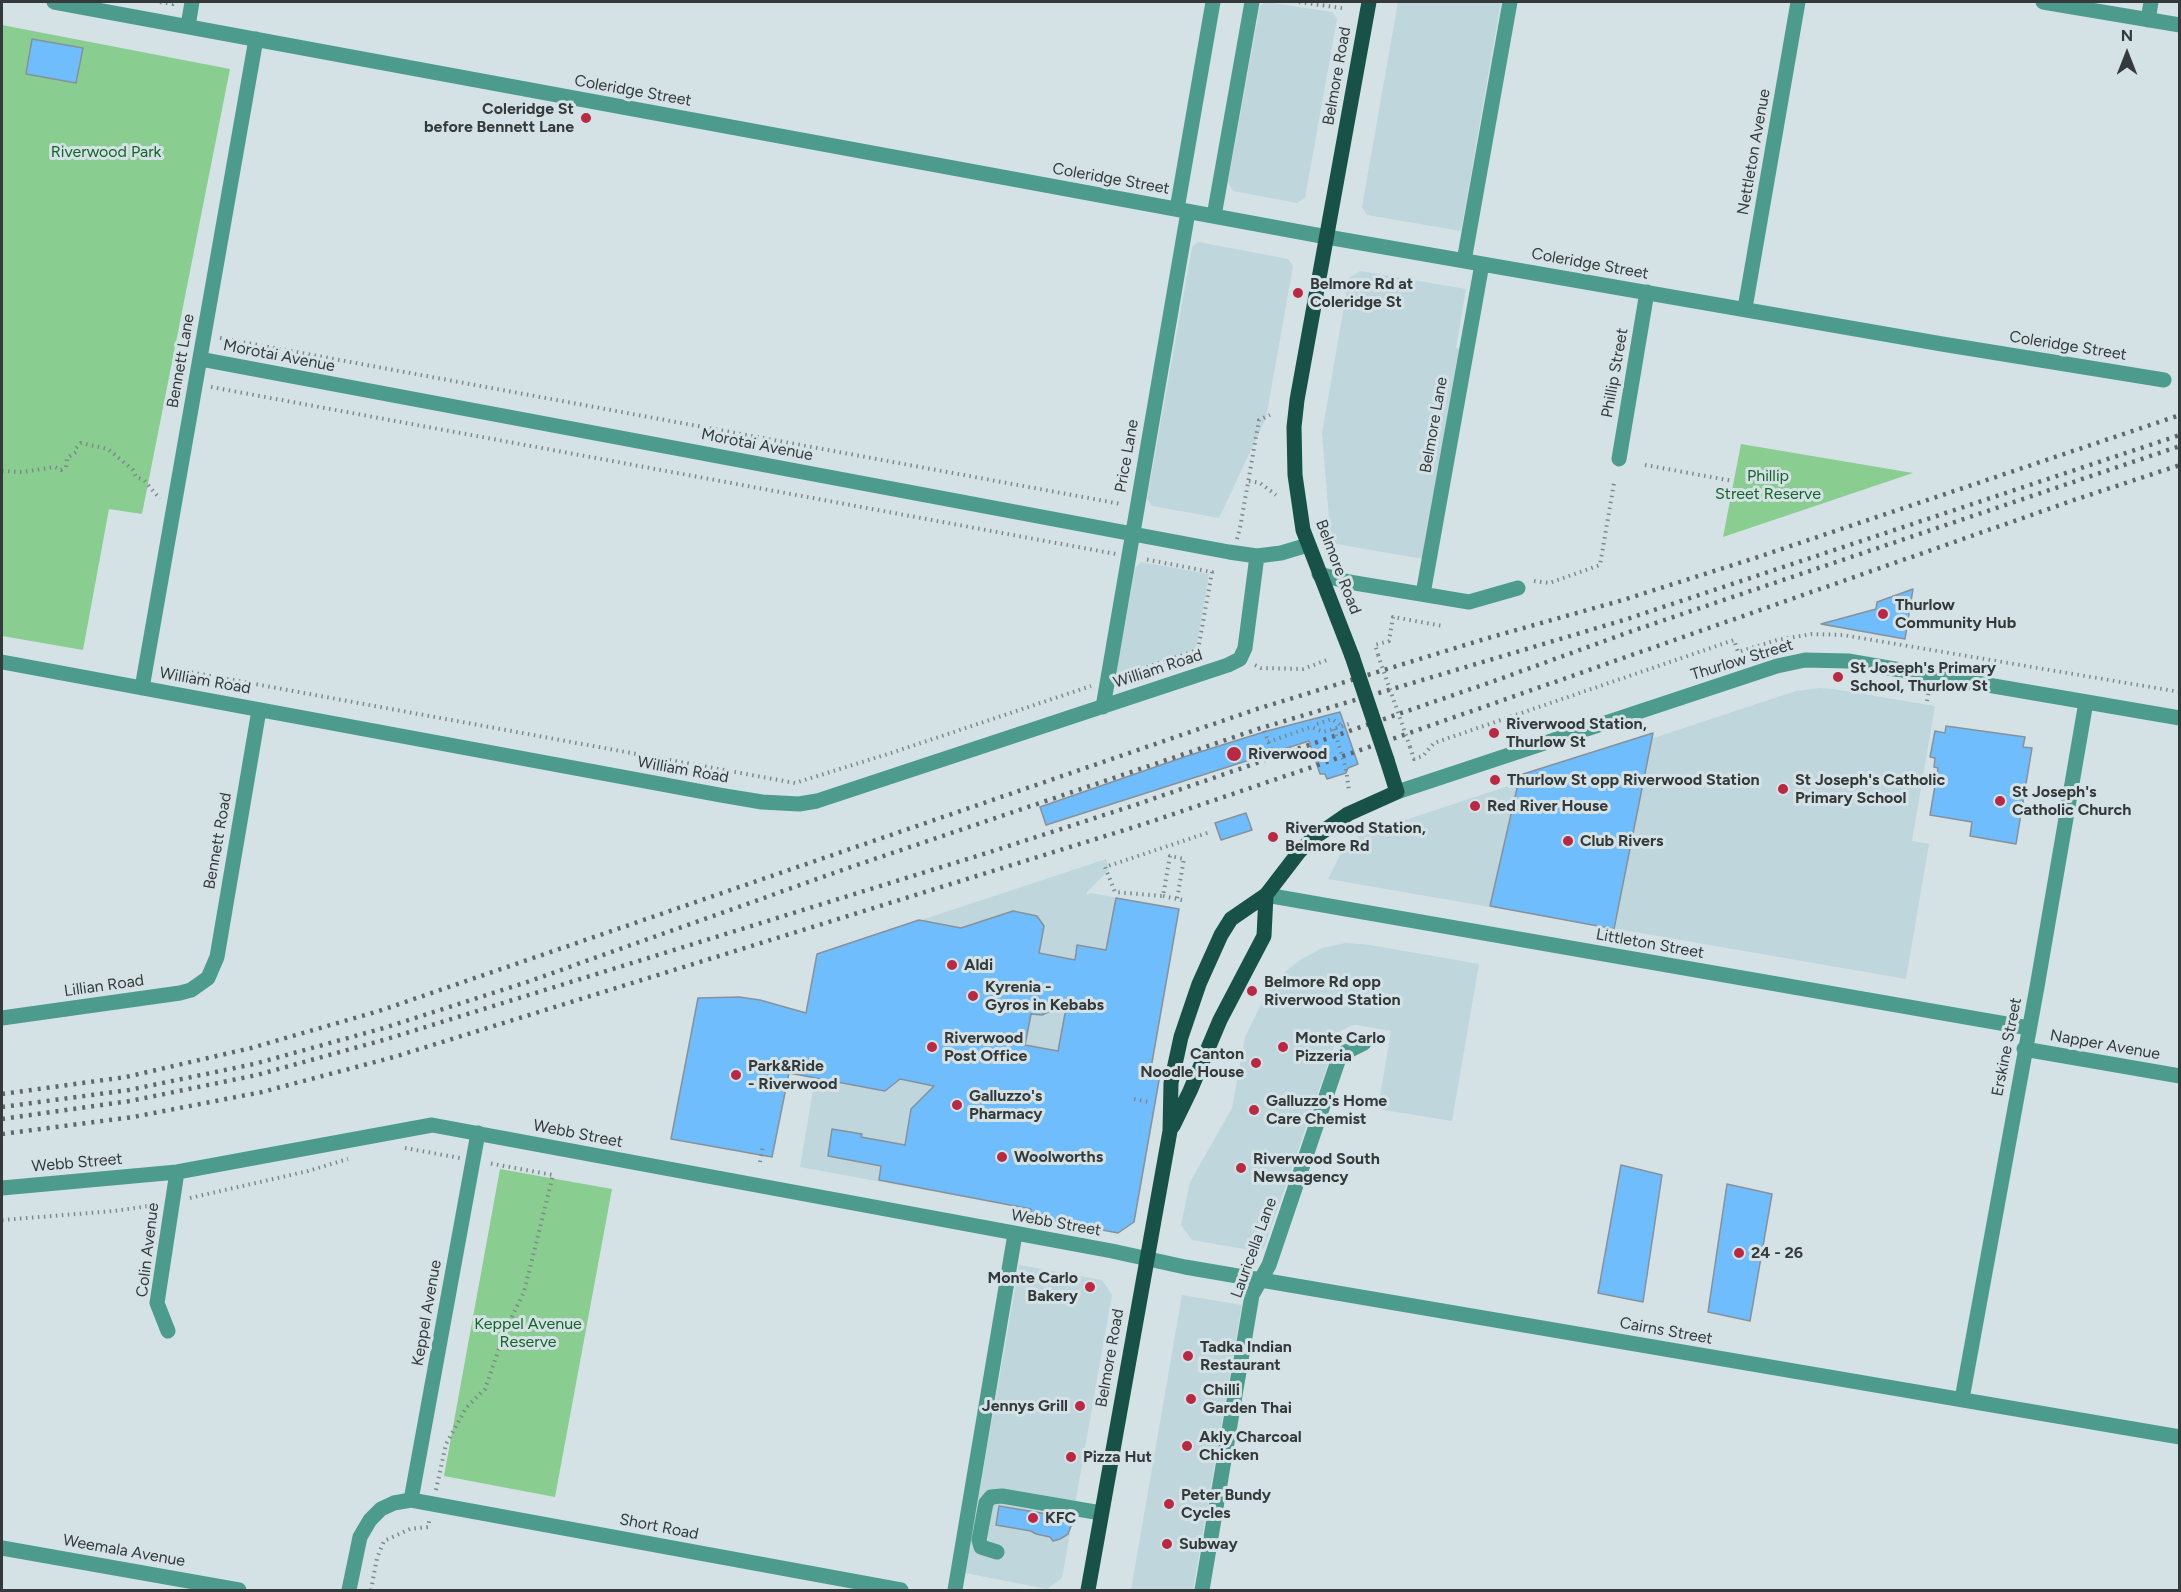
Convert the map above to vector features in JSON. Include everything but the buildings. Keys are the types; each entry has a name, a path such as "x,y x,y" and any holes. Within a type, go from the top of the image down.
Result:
{"main road":[{"name":"Belmore Road","path":"1088,1590 1170,1131 1171,1083 1181,1037 1199,984 1213,951 1231,919 1266,895 1299,852 1325,828 1348,814 1397,792 1352,656 1308,545 1297,496 1294,427 1369,2"},
{"name":"Belmore Road","path":"1170,1131 1190,1091 1216,1027 1264,936 1266,895"}],"street":[{"name":"Coleridge Street","path":"54,2 1327,237 1942,344 2164,380"},
{"path":"188,26 192,2"},
{"name":"Price Lane","path":"1102,707 1183,211 1213,2"},
{"path":"1214,216 1252,2"},
{"path":"1464,261 1509,2"},
{"name":"Nettleton Avenue","path":"1745,308 1798,2"},
{"path":"2043,2 2066,3 2180,25"},
{"path":"2148,20 2151,2"},
{"name":"Bennett Lane","path":"142,688 256,39"},
{"name":"Belmore Lane","path":"1423,594 1482,264"},
{"name":"Phillip Street","path":"1619,459 1647,292"},
{"name":"Morotai Avenue","path":"200,359 1257,556 1281,553 1308,545"},
{"path":"1240,658 1245,648 1257,556"},
{"path":"1319,574 1349,582 1469,602 1518,588"},
{"name":"William Road","path":"2,663 720,795 762,802 799,804 817,801 1102,707 1228,665 1240,658"},
{"name":"Thurlow Street","path":"1397,792 1777,666 1805,660 1848,661 2180,718"},
{"name":"Erskine Street","path":"1962,1399 2086,702"},
{"name":"Bennett Road","path":"208,978 217,957 260,710"},
{"name":"Littleton Street","path":"1266,895 2029,1028"},
{"name":"Lillian Road","path":"2,1018 180,993 191,990 208,978"},
{"name":"Lauricella Lane","path":"1202,1590 1252,1295 1269,1265 1338,1061 1344,1053 1364,1043"},
{"name":"Napper Avenue","path":"2024,1049 2180,1076"},
{"name":"Webb Street","path":"2,1188 177,1172 432,1125 1146,1258"},
{"name":"Keppel Avenue","path":"411,1500 478,1133"},
{"name":"Colin Avenue","path":"168,1331 157,1303 177,1172"},
{"path":"954,1590 1015,1234"},
{"name":"Cairns Street","path":"1146,1258 1261,1280 2180,1437"},
{"path":"997,1552 981,1547 979,1540 986,1503 991,1497 1002,1496 1101,1513"},
{"path":"349,1590 360,1537 370,1520 381,1509 394,1503 411,1500"},
{"name":"Short Road","path":"411,1500 900,1590"},
{"name":"Weemala Avenue","path":"2,1548 239,1590"}],"path":[{"path":"160,2 177,2"},
{"path":"1299,2 1342,8"},
{"path":"200,359 213,336 1130,505"},
{"path":"146,666 795,783 1198,650 1212,572 209,387"},
{"path":"1240,528 1259,420 1270,415"},
{"path":"2,471 22,472 56,467 61,470 66,467 68,458 76,452 76,448 81,443 108,449 132,470 136,477 144,480 157,497 174,506"},
{"path":"1645,465 1733,482"},
{"path":"1248,480 1260,483 1276,495"},
{"path":"1534,581 1549,583 1600,565 1614,483"},
{"path":"1414,759 1375,645 1389,641 1393,617 1443,626"},
{"path":"1240,658 1260,668 1303,669 1327,660"},
{"path":"1315,717 1322,737"},
{"path":"1317,724 1332,719 1342,726"},
{"path":"1268,742 1311,727 1323,732 1349,724"},
{"path":"1334,729 1346,769 1348,791"},
{"path":"1264,731 1273,753"},
{"path":"1163,896 1170,856 1184,859 1179,899 1115,892 1105,867 1210,832"},
{"path":"1134,1099 1150,1102"},
{"path":"370,1590 377,1558 384,1541 410,1529 428,1527 446,1444 466,1408 485,1389 505,1331 524,1292 553,1175 394,1146"},
{"path":"760,1162 763,1146"},
{"path":"2,1220 114,1211 172,1202 308,1171 351,1158"}],"shaded area":[{"path":"1266,2 1332,12 1337,19 1305,198 1297,203 1233,191 1228,182 1260,6"},
{"path":"1398,2 1501,2 1461,231 1367,215 1362,207"},
{"path":"1198,242 1288,259 1293,266 1266,418 1219,518 1152,506 1147,499 1192,247"},
{"path":"1360,271 1466,289 1456,348 1459,349 1423,559 1331,543 1322,433 1349,278"},
{"path":"1141,562 1209,574 1196,649 1116,675 1135,568"},
{"name":"St Joseph's Catholic Primary School","path":"1820,688 1935,706 1912,841 1929,844 1906,979 1328,879 1341,853 1360,835 1796,691"},
{"path":"1106,859 1109,870 1087,892 1087,895 1091,893 1168,907 1177,915 1155,1046 1115,1225 800,1167 837,948"},
{"path":"1346,943 1479,964 1452,1121 1378,1109 1391,1031 1357,1025 1350,1026 1339,1032 1264,1248 1256,1251 1192,1240 1181,1225 1190,1182 1232,1108 1245,1037 1265,996 1280,976 1300,960 1322,948"},
{"path":"1019,1265 1102,1280 1112,1295 1062,1578 1047,1589 965,1573"},
{"path":"1182,1295 1242,1305 1193,1590 1131,1590"}],"green space":[{"name":"Riverwood Park","path":"2,25 230,69 142,514 109,509 83,650 2,636"},
{"name":"Phillip Street Reserve","path":"1741,444 1913,473 1723,537"},
{"name":"Keppel Avenue Reserve","path":"500,1169 612,1189 555,1497 444,1476"}],"railway":[{"path":"2,1094 126,1077 251,1048 379,1011 1257,709 1488,638 1623,600 1758,557 2180,415"},
{"path":"2,1107 129,1090 254,1064 384,1028 527,982 851,867 1261,728 1624,620 2180,435"},
{"path":"2,1119 130,1101 257,1075 387,1039 1135,805 1632,631 2180,446"},
{"path":"2,1134 133,1117 262,1092 394,1057 1144,824 2180,465"}],"place":[{"name":"Coleridge St before Bennett Lane","path":"586,118"},
{"name":"Belmore Rd at Coleridge St","path":"1298,293"},
{"name":"Thurlow Community Hub","path":"1883,614"},
{"name":"St Joseph's Primary School, Thurlow St","path":"1838,677"},
{"name":"Riverwood Station, Thurlow St","path":"1494,733"},
{"name":"Riverwood","path":"1234,754"},
{"name":"Thurlow St opp Riverwood Station","path":"1495,780"},
{"name":"St Joseph's Catholic Primary School","path":"1783,789"},
{"name":"St Joseph's Catholic Church","path":"2000,801"},
{"name":"Red River House","path":"1475,806"},
{"name":"Riverwood Station, Belmore Rd","path":"1273,837"},
{"name":"Club Rivers","path":"1568,841"},
{"name":"Aldi","path":"952,965"},
{"name":"Belmore Rd opp Riverwood Station","path":"1252,991"},
{"name":"Kyrenia - Gyros in Kebabs","path":"973,996"},
{"name":"Riverwood Post Office","path":"932,1047"},
{"name":"Monte Carlo Pizzeria","path":"1283,1047"},
{"name":"Canton Noodle House","path":"1256,1063"},
{"name":"Park&Ride - Riverwood","path":"736,1075"},
{"name":"Galluzzo's Pharmacy","path":"957,1105"},
{"name":"Galluzzo's Home Care Chemist","path":"1254,1110"},
{"name":"Woolworths","path":"1002,1157"},
{"name":"Riverwood South Newsagency","path":"1241,1168"},
{"name":"24 - 26","path":"1739,1253"},
{"name":"Monte Carlo Bakery","path":"1090,1287"},
{"name":"Tadka Indian Restaurant","path":"1188,1356"},
{"name":"Chilli Garden Thai","path":"1191,1399"},
{"name":"Jennys Grill","path":"1080,1406"},
{"name":"Akly Charcoal Chicken","path":"1187,1446"},
{"name":"Pizza Hut","path":"1071,1457"},
{"name":"Peter Bundy Cycles","path":"1169,1504"},
{"name":"KFC","path":"1033,1518"},
{"name":"Subway","path":"1167,1544"}]}
